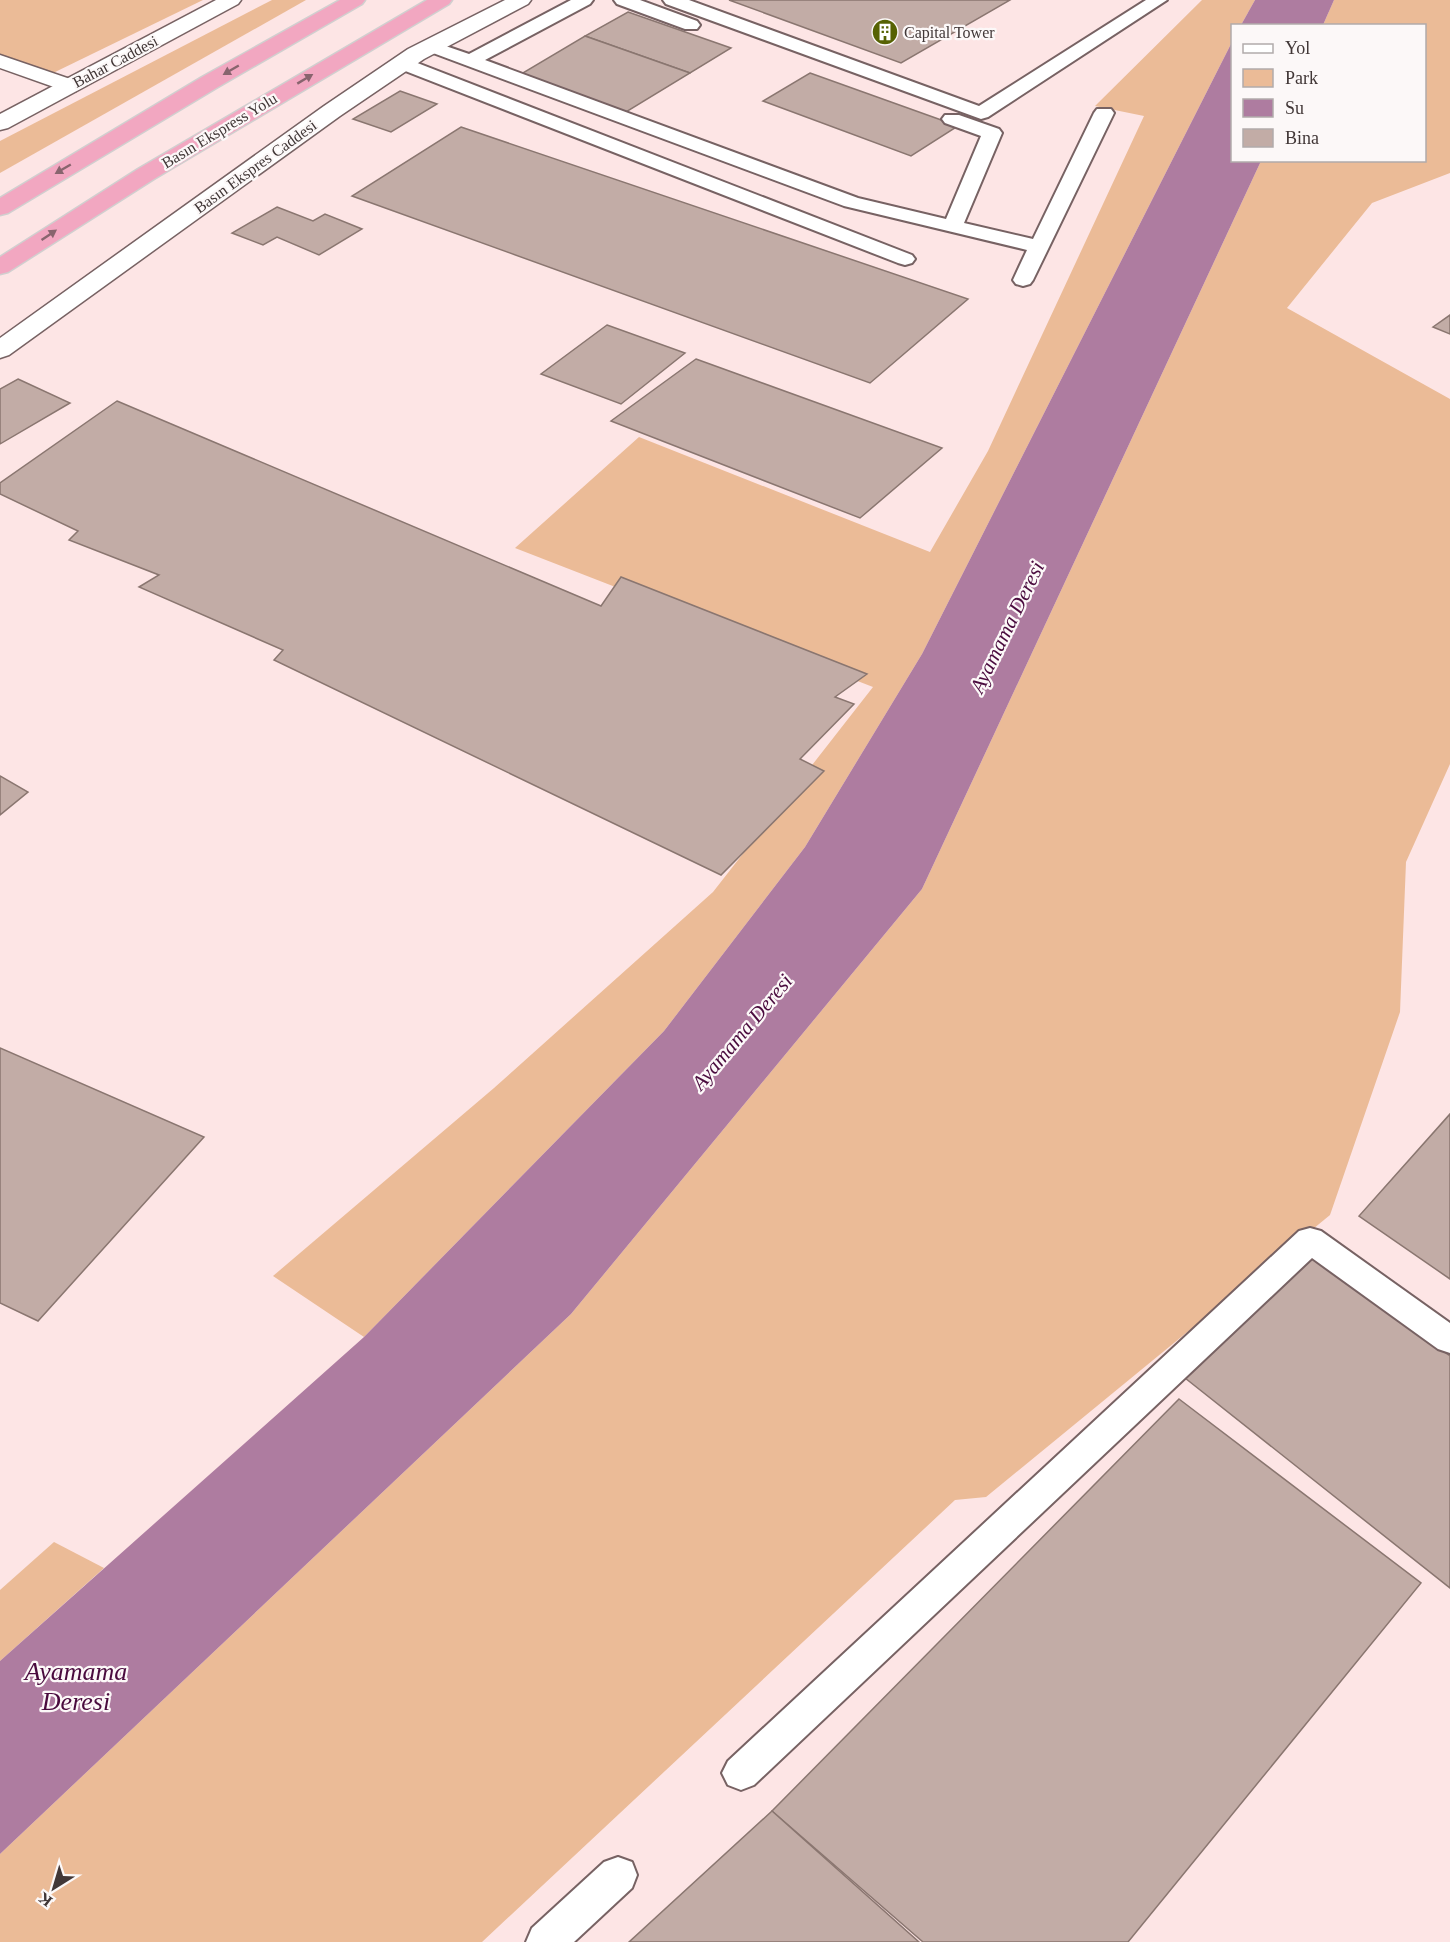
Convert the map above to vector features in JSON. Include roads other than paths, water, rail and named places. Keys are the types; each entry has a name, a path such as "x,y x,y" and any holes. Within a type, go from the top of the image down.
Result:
{"highway":[{"path":"0,208 210,82 355,0"},
{"name":"Basın Ekspress Yolu","path":"0,267 155,168 442,0"}],"main road":[{"name":"Bahar Caddesi","path":"0,123 231,0"},
{"name":"Basın Ekspres Caddesi","path":"0,350 402,63 521,0"},
{"path":"0,61 68,86"}],"lane":[{"path":"471,60 584,0"},
{"path":"623,0 992,133 953,226"},
{"path":"672,0 981,113 1158,0"},
{"path":"431,46 851,202 1039,247"},
{"path":"402,63 905,259"},
{"path":"1023,280 1104,113"},
{"path":"741,1773 1310,1240 1450,1340"},
{"path":"546,1942 618,1875"}],"water":[{"path":"1255,0 1334,0 1323,24 1242,24"},
{"name":"Ayamama Deresi","path":"1231,44 1231,162 1261,162 922,889 571,1314 0,1854 0,1661 364,1337 664,1031 805,847 922,654"}],"place":[{"name":"Capital Tower","path":"885,32"}]}
